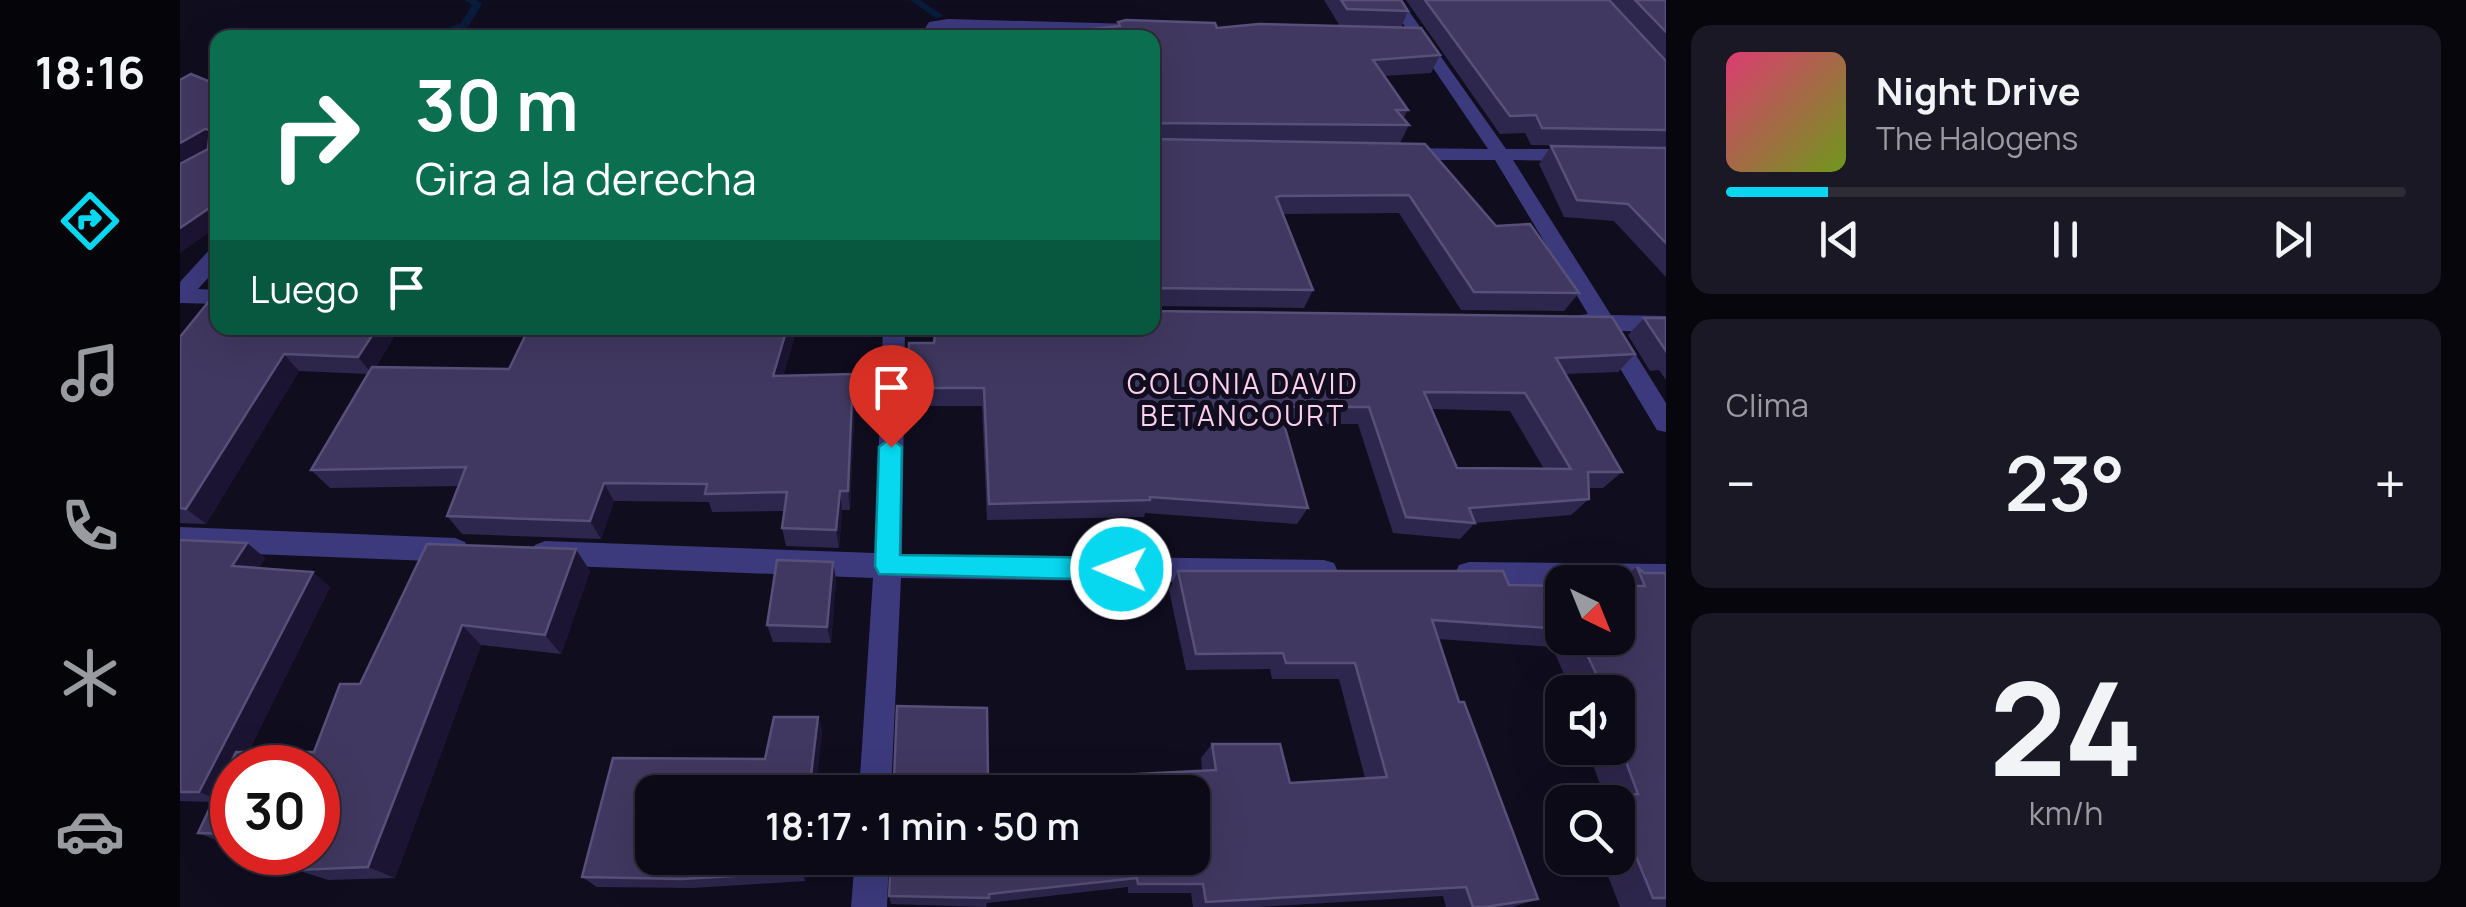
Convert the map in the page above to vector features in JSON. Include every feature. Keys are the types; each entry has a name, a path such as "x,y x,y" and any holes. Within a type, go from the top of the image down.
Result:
{"street":[{"path":"1394,0 1408,37 1500,155 1666,423"},
{"path":"931,30 934,25 948,24 1144,30"},
{"path":"1384,154 1592,156"},
{"path":"180,296 210,262"},
{"path":"180,296 210,297"},
{"path":"1564,322 1666,324"},
{"path":"876,775 888,566 894,335"},
{"path":"180,539 475,550"},
{"path":"514,552 888,566 1347,572"},
{"path":"1446,573 1666,576"},
{"path":"869,907 871,875"}],"building":[{"path":"1341,0 1401,0 1408,11 1347,9"},
{"path":"1425,0 1609,0 1666,61 1666,130 1542,128 1536,115 1510,116"},
{"path":"1635,0 1666,0 1666,32"},
{"path":"1126,20 1215,23 1217,28 1259,24 1421,28 1440,55 1373,60 1408,110 1396,110 1409,125 1160,123 1160,30 1083,30 1120,26 1118,22"},
{"path":"191,74 210,82 210,130 180,143 180,80"},
{"path":"210,130 210,207 180,228 180,164 208,149"},
{"path":"1160,139 1425,144 1496,226 1530,224 1579,293 1474,292 1409,195 1276,197 1313,290 1160,288"},
{"path":"1551,146 1666,148 1666,243 1628,204 1577,200"},
{"path":"210,300 210,335 372,335 358,357 284,354 186,509 180,508 180,337"},
{"path":"1160,311 1612,317 1635,354 1556,358 1622,472 1588,472 1589,499 1469,508 1475,523 1406,517 1369,407 1279,407 1308,508 1150,497 989,504 984,388 908,388 909,343 934,343 935,335 1160,335","holes":["1424,392 1525,393 1571,469 1457,468"]},
{"path":"1644,318 1666,318 1666,351"},
{"path":"526,335 785,335 773,376 853,374 848,491 840,491 836,530 782,528 787,492 705,494 707,484 604,483 590,521 447,516 466,467 311,470 372,367 509,369"},
{"path":"180,540 247,543 232,566 313,572 223,745 210,745 210,771 199,792 180,792"},
{"path":"427,544 576,549 545,635 462,625 368,867 340,868 340,745 317,745 340,684 360,684"},
{"path":"777,560 833,562 827,627 767,625"},
{"path":"1637,567 1644,573 1666,573 1666,898 1653,898 1635,854 1638,794 1627,765 1635,765 1635,675 1597,675 1587,655 1635,655 1635,586 1645,586"},
{"path":"1178,571 1503,571 1509,585 1545,586 1545,628 1432,620 1459,702 1464,702 1538,899 1473,907 1466,887 1206,902 1203,884 1138,884 1137,878 989,894 989,898 889,896 890,875 1210,875 1210,775 1119,775 1216,770 1212,744 1280,744 1290,783 1387,777 1355,663 1286,663 1283,653 1196,654"},
{"path":"897,706 987,708 988,775 894,775"},
{"path":"774,717 818,717 811,775 635,775 635,875 749,875 682,879 582,877 613,758 765,759"},
{"path":"210,807 210,833 198,833"}],"waterway":[{"path":"450,30 465,25 477,4 469,0"},
{"path":"914,0 939,16"}],"district":[{"name":"COLONIA DAVID BETANCOURT","path":"1243,400"}],"route":[{"path":"891,447 888,566 1121,569"}]}
